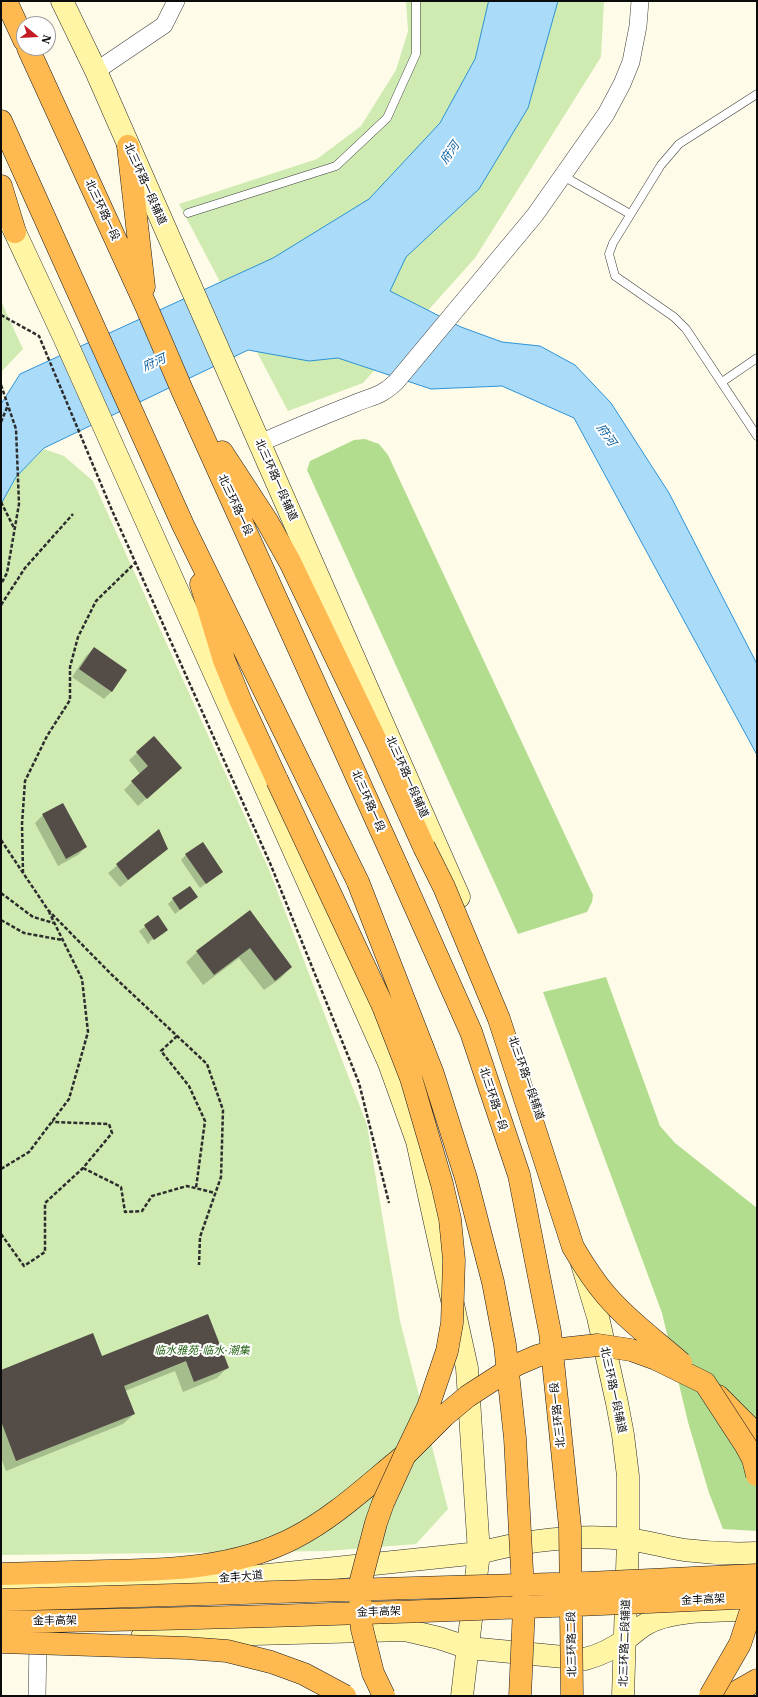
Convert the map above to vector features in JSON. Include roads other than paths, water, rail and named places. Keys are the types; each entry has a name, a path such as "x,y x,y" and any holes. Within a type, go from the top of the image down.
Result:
{"highway":[{"path":"6,1 16,23"},
{"name":"北三环路一段","path":"32,56 146,306 182,390 471,1032 519,1175 550,1332 570,1527 571,1593"},
{"path":"1,121 183,525 358,882 433,1074 466,1178 493,1282 505,1345 515,1438 523,1594 520,1696"},
{"path":"128,146 146,306"},
{"path":"1,186 15,232"},
{"path":"182,390 267,521 290,562 379,747 424,847 444,887 499,1019 573,1247 588,1273 617,1307 705,1383 757,1435"},
{"path":"183,525 224,660 241,702 382,1006 408,1070 424,1117 450,1219 454,1260 452,1323 447,1351 428,1407 391,1484 376,1523 361,1580 360,1609 362,1629 373,1673 384,1696"},
{"path":"1,1574 132,1571 201,1566 252,1554 293,1539 311,1529 359,1494 405,1455 444,1416 487,1383 516,1365 537,1356 561,1349 598,1345 631,1350 656,1359 705,1383 746,1446 753,1459 757,1475"},
{"name":"金丰高架","path":"1,1600 587,1583 757,1575"},
{"path":"710,1696 740,1644 757,1592"},
{"name":"北三环路二段","path":"571,1593 572,1696"},
{"name":"金丰高架","path":"1,1622 157,1620 595,1605 757,1597"},
{"path":"1,1642 186,1648 226,1651 271,1662 304,1674 345,1696"},
{"path":"729,1696 757,1680"}],"main road":[{"name":"北三环路一段辅道","path":"62,1 96,71 444,860 497,990 544,1132 598,1318 617,1403 628,1476 626,1590"},
{"path":"1,202 63,335 385,1056 417,1141 467,1368 479,1554 469,1648 462,1696"},
{"name":"金丰大道","path":"1,1588 230,1579 479,1554 505,1546 545,1539 591,1536 628,1539 683,1550 734,1554 757,1554"},
{"name":"北三环路二段辅道","path":"623,1696 626,1590"},
{"path":"1,1642 405,1630 440,1638 469,1648 585,1659 601,1655 625,1640 646,1624 685,1612 757,1610"}],"street":[{"path":"96,71 164,25 176,1"},
{"path":"260,443 354,403 375,397 386,392 396,382 535,215 606,114 622,84 631,62 638,26 640,1"},
{"path":"37,1696 38,1640"}],"lane":[{"path":"188,213 336,166 387,118 416,54 416,1"},
{"path":"757,94 720,116 673,150 660,165 613,243 609,254 610,263 615,276 674,317 686,329 757,436"},
{"path":"563,176 630,214"},
{"path":"722,382 757,358"}],"water":[{"name":"府河","path":"489,1 558,1 528,108 479,189 406,257 390,291 461,327 502,342 540,346 575,365 611,403 669,493 757,664 757,755 574,418 502,386 431,389 338,358 309,361 248,350 44,448 16,477 1,504 1,404 20,374 273,258 369,199 440,123 475,59"}],"park label":[{"name":"临水雅苑-临水·潮集","path":"202,1351"}]}
